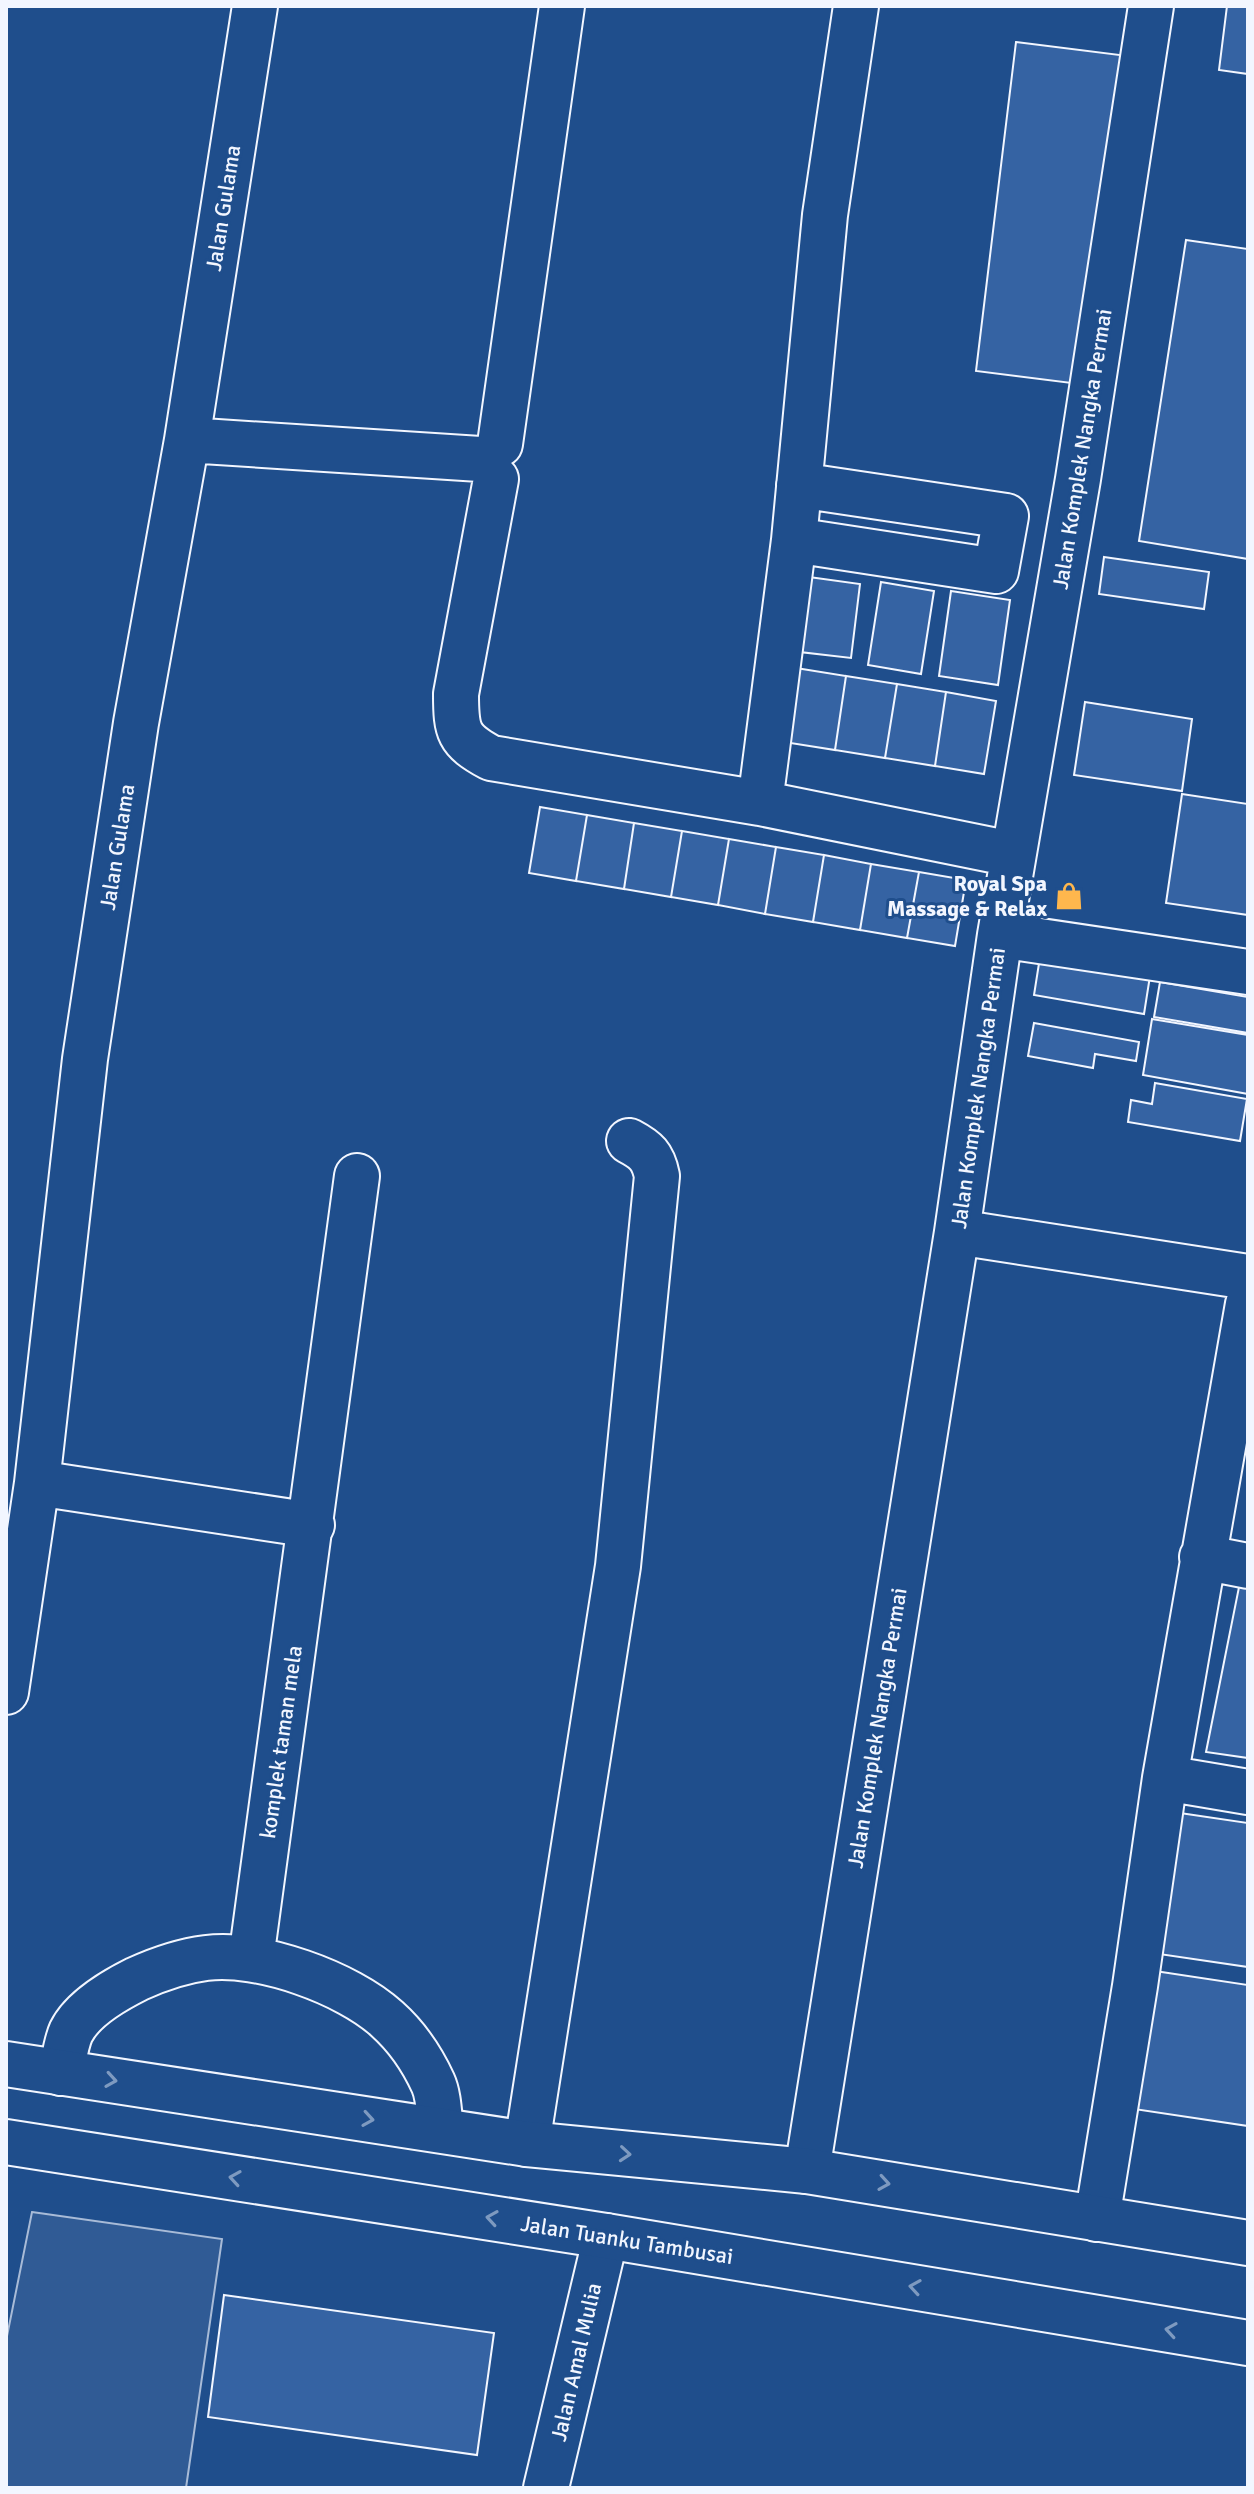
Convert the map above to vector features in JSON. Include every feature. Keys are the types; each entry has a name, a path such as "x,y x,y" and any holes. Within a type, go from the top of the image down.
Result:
{"street":[{"name":"Jalan Gulama","path":"6,1692 37,1483 85,1059 136,723 187,440 255,6"},
{"path":"562,6 456,694 456,721 468,746 491,758 760,803 992,850"},
{"path":"760,803 794,540 825,215 856,6"},
{"name":"Jalan Komplek Nangka Permai","path":"807,2171 957,1232 1000,935 1078,479 1151,6"},
{"path":"187,440 492,461"},
{"path":"794,540 996,571 1006,516 799,485"},
{"path":"1000,935 1248,972"},
{"path":"527,2144 623,1519 657,1176 654,1161 646,1150 629,1141"},
{"name":"komplek taman mela","path":"251,1959 357,1176"},
{"path":"957,1232 1248,1277"},
{"path":"1097,2219 1165,1778 1248,1304"},
{"path":"37,1483 312,1525"},
{"path":"1202,1557 1248,1566"},
{"path":"1165,1778 1248,1792"},
{"path":"61,2073 71,2031 92,2008 122,1987 164,1967 209,1957 251,1959 295,1971 344,1991 386,2018 417,2052 435,2086 441,2130"},
{"path":"6,2064 527,2144 807,2171 1248,2243"},
{"name":"Jalan Tuanku Tambusai","path":"6,2142 606,2236 1248,2343"},
{"name":"Jalan Amal Mulia","path":"546,2488 606,2236"}],"shaded area":[{"path":"32,2212 222,2239 186,2488 6,2488 6,2341"}],"building":[{"path":"1227,6 1248,6 1248,74 1219,70"},
{"path":"1016,42 1128,56 1087,385 976,371"},
{"path":"1186,240 1248,249 1248,559 1139,541"},
{"path":"1104,557 1209,572 1204,609 1099,594"},
{"path":"809,577 860,584 851,658 800,652"},
{"path":"881,582 934,591 921,674 868,665"},
{"path":"951,591 1010,600 998,685 939,676"},
{"path":"796,668 846,676 835,750 784,742"},
{"path":"846,676 897,684 885,758 835,750"},
{"path":"897,684 946,692 935,766 885,758"},
{"path":"946,692 996,701 984,774 935,766"},
{"path":"1085,702 1192,719 1182,791 1074,775"},
{"path":"1182,794 1248,804 1248,915 1166,903"},
{"path":"540,807 587,815 576,881 529,873"},
{"path":"587,815 634,823 624,889 576,881"},
{"path":"634,823 682,831 671,897 624,889"},
{"path":"682,831 729,839 718,905 671,897"},
{"path":"729,839 776,847 765,914 718,905"},
{"path":"776,847 824,855 813,922 765,914"},
{"path":"824,855 871,864 860,930 813,922"},
{"path":"871,864 919,872 907,938 860,930"},
{"path":"919,872 966,880 955,946 907,938"},
{"path":"1040,957 1150,976 1144,1014 1034,995"},
{"path":"1160,982 1248,997 1248,1033 1154,1017"},
{"path":"1152,1019 1248,1035 1248,1094 1143,1075"},
{"path":"1034,1023 1139,1042 1136,1061 1095,1054 1093,1068 1028,1056"},
{"path":"1155,1083 1247,1099 1240,1141 1128,1122 1131,1100 1152,1104"},
{"path":"1241,1577 1248,1578 1248,1758 1206,1752"},
{"path":"1180,1813 1248,1823 1248,1967 1159,1954"},
{"path":"1155,1971 1248,1985 1248,2126 1134,2109"},
{"path":"224,2295 494,2333 477,2455 208,2417"}],"place":[{"name":"Royal Spa Massage & Relax","path":"1069,896"}]}
